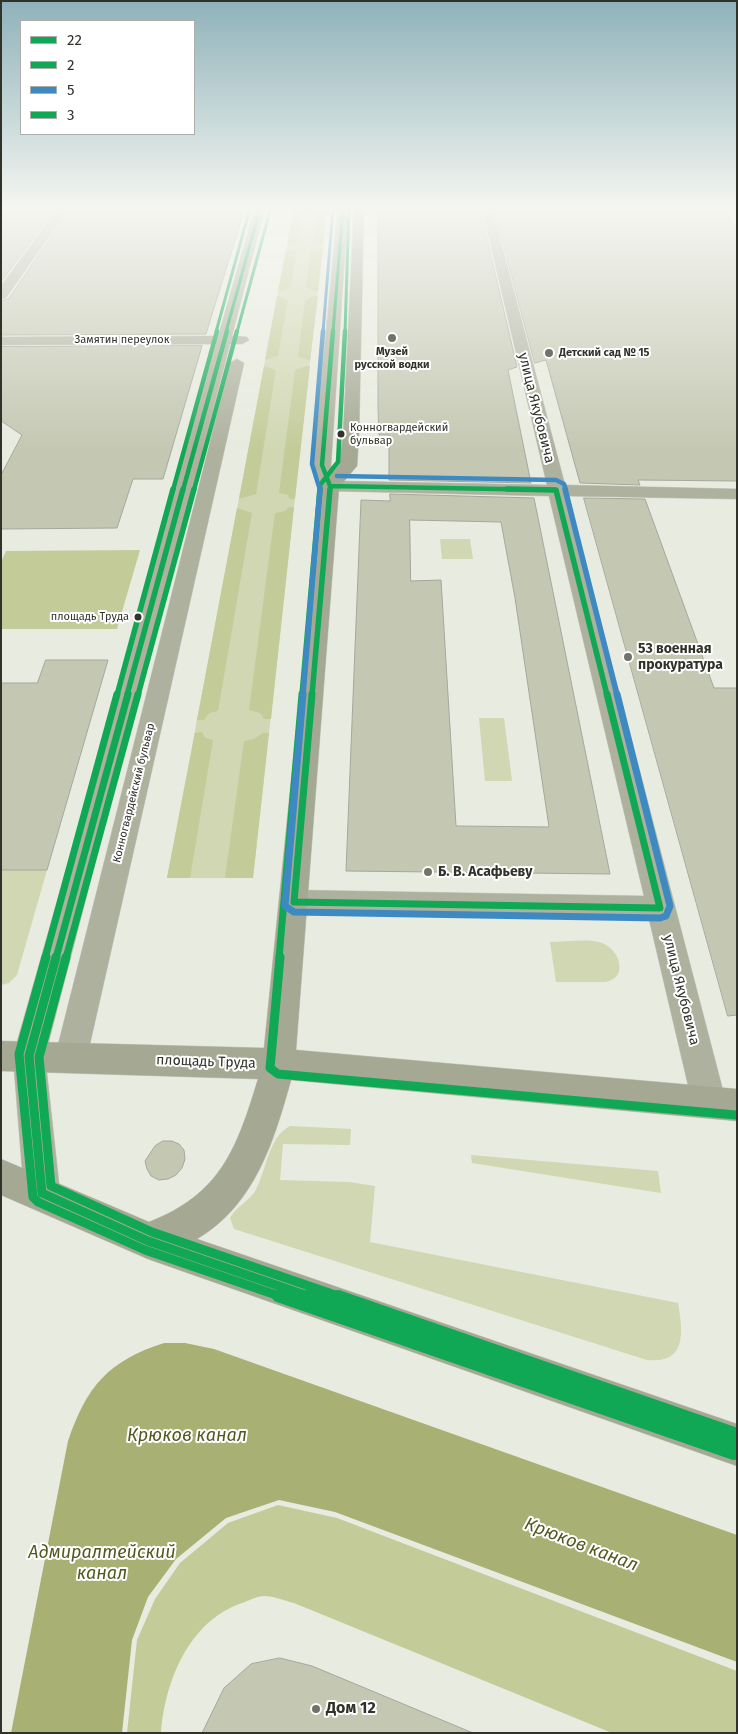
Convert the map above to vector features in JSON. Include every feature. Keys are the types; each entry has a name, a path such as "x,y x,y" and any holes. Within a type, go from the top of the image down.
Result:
{"main road":[{"path":"148,1241 186,1226 221,1199 239,1177 250,1154 279,1064 330,486 348,466 356,289"},
{"name":"площадь Труда","path":"15,1056 71,1056 279,1064 723,1103"},
{"path":"1,1178 42,1193 148,1241 737,1445"}],"street":[{"name":"Конногвардейский бульвар","path":"71,1056 244,289"},
{"name":"Конногвардейский бульвар","path":"42,1193 15,1056 250,289"},
{"path":"336,289 322,465 330,486 737,494"},
{"name":"улица Якубовича","path":"507,289 660,908 723,1103"},
{"name":"Замятин переулок","path":"1,341 234,340"},
{"path":"294,902 660,908"}],"shaded area":[{"path":"279,289 318,289 253,878 167,878"},
{"path":"277,296 288,300 278,356 265,360"},
{"path":"318,296 310,361 298,356 305,300"},
{"path":"264,366 276,370 256,494 239,499"},
{"path":"310,366 295,499 290,499 288,495 279,493 295,370"},
{"path":"289,507 294,507 271,719 264,719 260,713 249,710 275,513 285,511"},
{"path":"237,508 252,513 218,711 209,713 204,720 197,720"},
{"path":"440,539 470,539 473,559 442,559"},
{"path":"140,550 117,629 1,629 1,562 6,551"},
{"path":"479,718 504,718 512,781 485,781"},
{"path":"202,732 205,738 213,740 190,878 167,878 195,733"},
{"path":"263,733 269,733 253,878 225,878 244,741 254,739"},
{"path":"1,870 47,870 17,975 9,983 1,985"},
{"path":"583,940 602,943 613,951 617,957 619,970 617,975 605,982 556,982 550,942"},
{"path":"290,1126 351,1129 350,1145 283,1144 280,1180 349,1182 375,1186 370,1242 678,1303 681,1335 676,1351 669,1357 660,1360 647,1360 234,1229 230,1218 254,1193 276,1139 282,1131"},
{"path":"471,1155 658,1171 661,1193 472,1163"},
{"path":"278,1505 337,1518 737,1671 737,1733 612,1733 294,1603 264,1596 223,1612 194,1638 174,1674 163,1713 161,1733 127,1733 137,1640 155,1599 180,1563 228,1523"}],"water":[{"name":"Крюков канал","path":"164,1343 185,1343 214,1349 737,1535 737,1662 335,1512 279,1500 226,1518 176,1559 148,1597 132,1640 122,1733 11,1733 68,1441 75,1422 92,1391 114,1367 128,1358"}],"building":[{"path":"15,289 220,289 206,334 1,335 1,301 8,299"},
{"path":"378,289 499,289 517,367 508,370 531,483 389,480 389,435 379,435"},
{"path":"515,289 737,289 737,481 638,480 640,485 580,483 546,360 535,363"},
{"path":"202,346 163,479 133,479 117,528 1,529 1,475 22,435 1,421 1,347"},
{"path":"390,494 534,498 610,874 346,871 361,500 390,501","holes":["410,520 501,522 515,598 549,827 456,826 441,580 411,581"]},
{"path":"584,498 645,499 714,688 737,688 737,1015 728,1016"},
{"path":"46,660 108,660 47,870 1,870 1,683 37,683"},
{"path":"163,1141 172,1141 179,1144 184,1150 185,1159 182,1168 176,1175 168,1179 159,1180 151,1176 145,1161 155,1146"},
{"name":"Дом 12","path":"280,1658 312,1666 473,1733 202,1733 224,1688 251,1664"}],"transit line":[{"name":"2","path":"228,289 19,1054 33,1197 38,1202 145,1250 734,1454"},
{"name":"22","path":"238,289 29,1056 42,1193 148,1241 737,1445"},
{"name":"3","path":"249,289 39,1057 51,1186 152,1232 737,1434"},
{"name":"5","path":"326,289 312,464 320,487 285,906 294,912 660,918 666,916 670,906 564,484 556,480 337,476"},
{"name":"22","path":"330,486 322,465 336,289"},
{"name":"2","path":"346,289 341,434 338,462 320,485 270,1068 278,1074 736,1115"},
{"name":"22","path":"330,486 556,490 660,908 294,902 330,486"}],"place":[{"name":"Музей русской водки","path":"392,338"},
{"name":"Детский сад № 15","path":"549,353"},
{"name":"Конногвардейский бульвар","path":"341,434"},
{"name":"площадь Труда","path":"138,617"},
{"name":"53 военная прокуратура","path":"628,657"},
{"name":"Б. В. Асафьеву","path":"428,872"},
{"name":"Дом 12","path":"316,1709"}],"water label":[{"name":"Адмиралтейский канал","path":"102,1564"}]}
